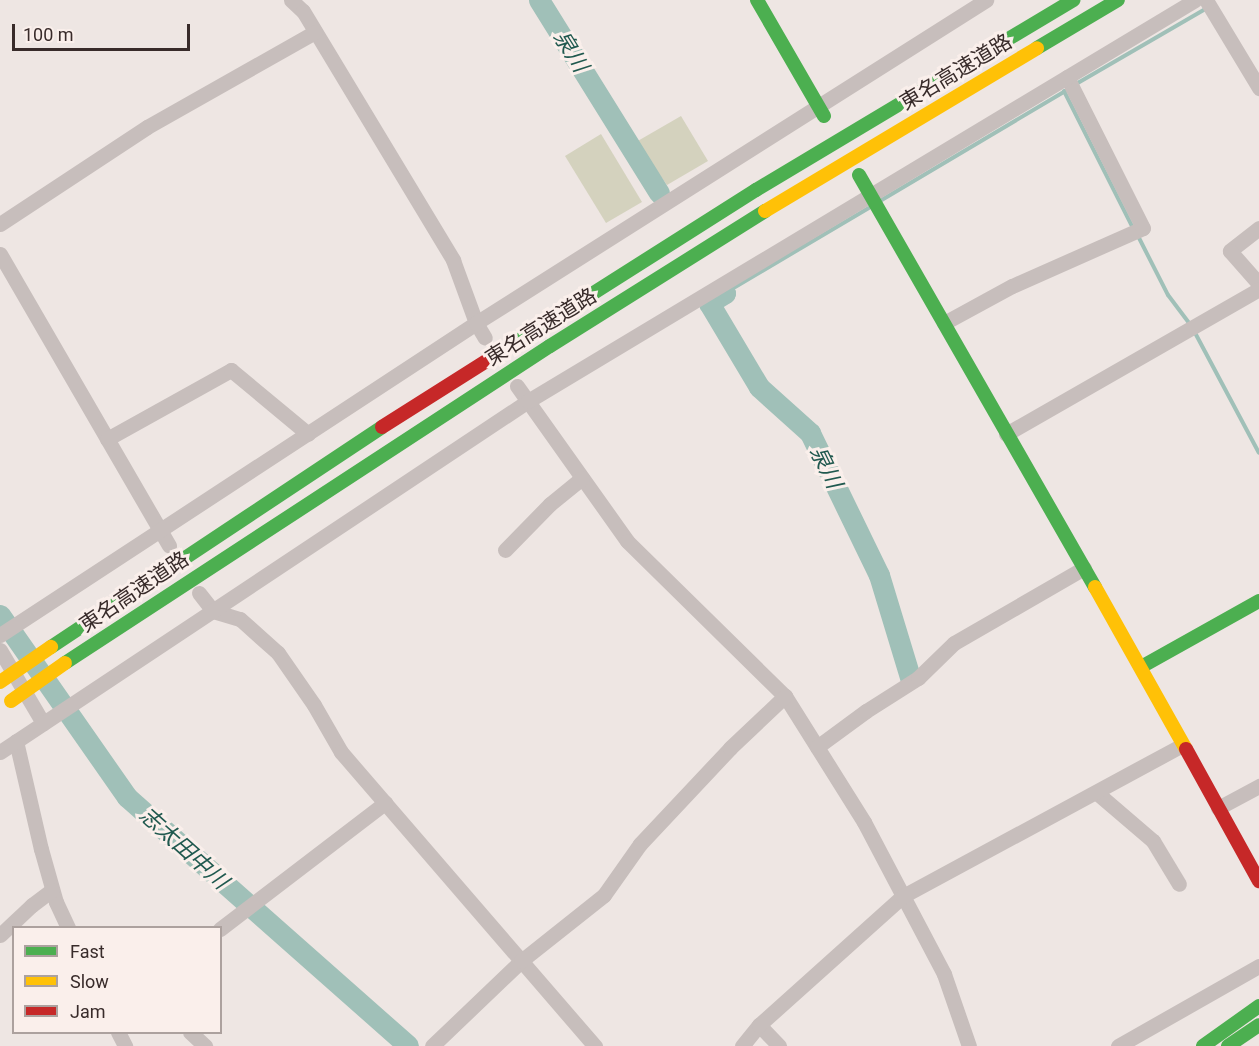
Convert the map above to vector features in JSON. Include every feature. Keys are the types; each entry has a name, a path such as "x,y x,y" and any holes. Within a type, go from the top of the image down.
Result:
{"main road":[{"path":"758,0 820,110"},
{"name":"東名高速道路","path":"0,682 303,477 756,190 1074,0"},
{"name":"東名高速道路","path":"5,704 550,346 796,192 1118,0"},
{"path":"859,175 1141,667 1259,881"},
{"path":"1141,667 1259,601"},
{"path":"1203,1046 1259,1006"},
{"path":"1228,1046 1259,1025"}],"street":[{"path":"291,0 303,11 453,260 476,323 485,338"},
{"path":"0,635 476,323 820,110 986,0"},
{"path":"0,752 528,401 873,200 1067,77 1195,0"},
{"path":"1206,0 1253,65 1259,88"},
{"path":"0,224 147,127 315,32"},
{"path":"944,323 1012,286 1143,228 1067,77"},
{"path":"1259,228 1230,251 1259,284"},
{"path":"0,254 170,545"},
{"path":"1006,434 1259,289"},
{"path":"107,439 231,370 308,434"},
{"path":"517,386 627,541 785,696 864,822 903,896 944,975 969,1046"},
{"path":"506,550 550,504 582,478"},
{"path":"817,747 866,711 918,678 954,643 1084,568"},
{"path":"199,593 213,611 240,619 278,653 314,705 341,752 595,1046"},
{"path":"0,650 43,723"},
{"path":"432,1046 521,961 604,895 640,843 730,748 785,696"},
{"path":"16,741 52,890 68,926"},
{"path":"742,1046 759,1025 903,896 1182,745"},
{"path":"1218,808 1259,786"},
{"path":"1097,793 1153,841 1179,884"},
{"path":"222,927 385,803"},
{"path":"0,935 52,890"},
{"path":"1118,1046 1259,966"},
{"path":"759,1025 779,1046"},
{"path":"192,1034 205,1046"}],"shaded area":[{"path":"681,116 708,161 667,185 636,142"},
{"path":"601,134 642,202 606,223 565,156"}],"waterway":[{"name":"泉川","path":"539,0 659,193"},
{"path":"1076,84 1207,8"},
{"path":"880,201 1070,88"},
{"path":"1064,91 1133,228"},
{"path":"725,293 869,208"},
{"path":"1137,234 1168,295 1189,323"},
{"name":"泉川","path":"722,289 725,293 709,303 759,387 810,433 879,575 910,677"},
{"path":"1193,329 1259,453"},
{"name":"志太田中川","path":"0,615 127,797 408,1046"}],"traffic: fast":[{"path":"757,0 824,116"},
{"path":"499,353 756,190 1074,0"},
{"path":"1037,48 1118,0"},
{"path":"859,175 1095,587"},
{"path":"65,663 550,346 765,211"},
{"path":"51,647 382,427"},
{"path":"1141,667 1259,601"},
{"path":"1203,1046 1259,1006"},
{"path":"1228,1046 1259,1025"}],"traffic: slow":[{"path":"765,211 1037,48"},
{"path":"1095,587 1186,749"},
{"path":"0,682 51,647"},
{"path":"11,701 65,663"}],"traffic: jam":[{"path":"382,427 499,353"},
{"path":"1186,749 1259,881"}]}
